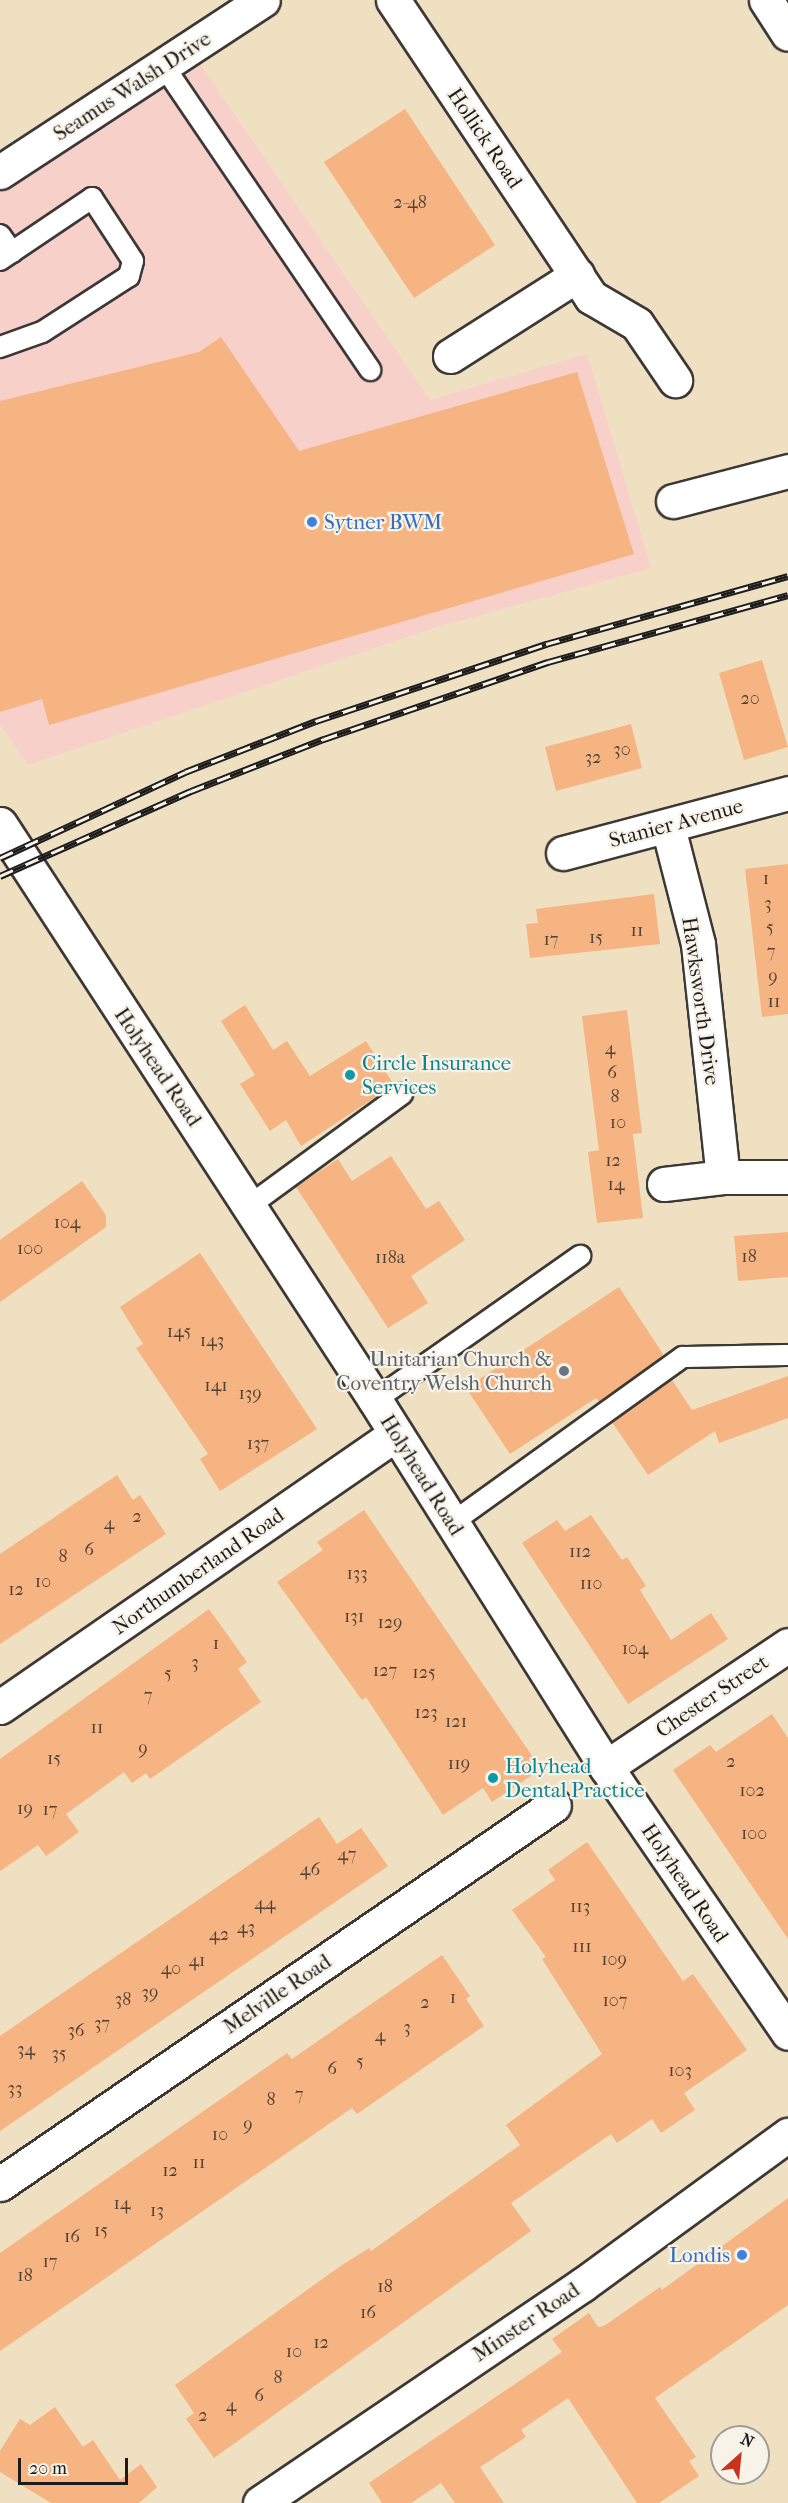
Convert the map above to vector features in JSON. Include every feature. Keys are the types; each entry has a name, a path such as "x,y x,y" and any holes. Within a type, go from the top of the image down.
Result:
{"main road":[{"name":"Seamus Walsh Drive","path":"0,172 263,0"},
{"name":"Hollick Road","path":"393,0 591,297 637,324 675,380"},
{"path":"766,0 788,34"},
{"path":"450,356 577,275"},
{"path":"673,501 788,471"},
{"name":"Stanier Avenue","path":"563,853 668,827 788,793"},
{"name":"Holyhead Road","path":"0,824 375,1400 606,1767 788,2033"},
{"name":"Hawksworth Drive","path":"668,827 698,944 723,1177"},
{"path":"664,1184 723,1177 788,1177"},
{"name":"Northumberland Road","path":"0,1707 396,1434"},
{"name":"Chester Street","path":"606,1767 788,1645"},
{"name":"Melville Road","path":"0,2184 554,1805"},
{"name":"Minster Road","path":"260,2503 582,2285 788,2135"}],"lane":[{"path":"163,65 370,370"},
{"path":"0,235 6,256 92,198 133,261 133,269 129,276 42,332 0,347"},
{"path":"249,1206 402,1094"},
{"path":"375,1400 580,1256"},
{"path":"453,1522 683,1357 788,1355"}],"shaded area":[{"path":"189,48 430,400 587,354 651,568 437,627 28,765 0,724 0,172"}],"building":[{"path":"405,109 495,245 414,298 324,162"},
{"name":"Sytner BWM","path":"221,337 299,451 577,372 634,554 49,725 42,699 0,712 0,401 199,352"},
{"path":"762,660 788,747 744,760 719,673"},
{"path":"631,724 642,768 556,791 545,747"},
{"path":"788,864 788,1014 762,1017 745,869"},
{"path":"654,894 660,944 530,958 526,924 538,923 536,909"},
{"name":"Circle Insurance Services","path":"245,1005 273,1050 287,1041 310,1076 366,1041 394,1085 301,1146 286,1120 270,1131 240,1084 255,1075 221,1021"},
{"path":"627,1010 642,1133 633,1134 643,1218 597,1223 588,1152 599,1150 582,1016"},
{"path":"391,1156 426,1209 439,1201 465,1240 411,1276 428,1303 388,1328 296,1187 338,1159 352,1181"},
{"path":"82,1181 106,1215 106,1227 0,1302 0,1240"},
{"path":"788,1232 788,1277 738,1281 734,1236"},
{"path":"200,1253 317,1429 220,1491 200,1459 208,1454 136,1348 143,1344 120,1307"},
{"name":"Unitarian Church & Coventry Welsh Church","path":"619,1287 663,1354 659,1360 599,1402 596,1398 510,1454 466,1388"},
{"path":"788,1376 788,1418 719,1443 715,1431 648,1475 612,1422 672,1380 692,1410"},
{"path":"117,1475 133,1500 140,1495 166,1534 0,1644 0,1554"},
{"path":"364,1510 541,1769 492,1802 483,1788 443,1815 366,1697 362,1700 277,1582 323,1550 317,1542"},
{"path":"591,1515 622,1560 627,1557 646,1586 640,1590 671,1640 711,1613 728,1639 628,1704 522,1543 557,1520 565,1531"},
{"path":"209,1609 247,1662 238,1669 261,1702 150,1779 146,1773 132,1783 124,1772 66,1814 79,1832 46,1856 38,1845 0,1871 0,1759"},
{"path":"772,1714 788,1738 788,1939 673,1770 710,1745 716,1752"},
{"path":"319,1817 337,1844 361,1828 388,1866 0,2131 0,2036"},
{"path":"587,1842 683,1981 693,1974 747,2050 684,2093 695,2110 661,2133 652,2119 617,2143 611,2134 511,2203 531,2231 214,2458 186,2419 194,2413 175,2385 339,2267 369,2248 371,2251 520,2145 506,2125 602,2054 542,1959 546,1957 512,1910 555,1880 548,1870"},
{"path":"442,1955 470,1996 466,1999 484,2026 357,2114 352,2108 0,2351 0,2253 287,2053 292,2059"},
{"path":"788,2198 788,2305 655,2398 696,2457 689,2461 699,2476 659,2503 637,2503 568,2398 521,2430 526,2437 480,2467 504,2503 455,2503 441,2483 411,2503 382,2503 369,2483 562,2352 552,2339 589,2313 598,2327 604,2326 660,2287 662,2290"},
{"path":"55,2407 83,2447 93,2440 120,2480 141,2464 157,2487 139,2503 51,2503 0,2472 0,2451 20,2419 30,2425"}],"railway":[{"path":"0,858 185,772 316,721 546,644 788,576"},
{"path":"0,876 191,791 324,739 548,662 788,595"}],"place":[{"name":"Sytner BWM","path":"312,522"},
{"name":"Circle Insurance Services","path":"350,1075"},
{"name":"Unitarian Church & Coventry Welsh Church","path":"564,1371"},
{"name":"Holyhead Dental Practice","path":"493,1778"},
{"name":"Londis","path":"742,2255"}]}
